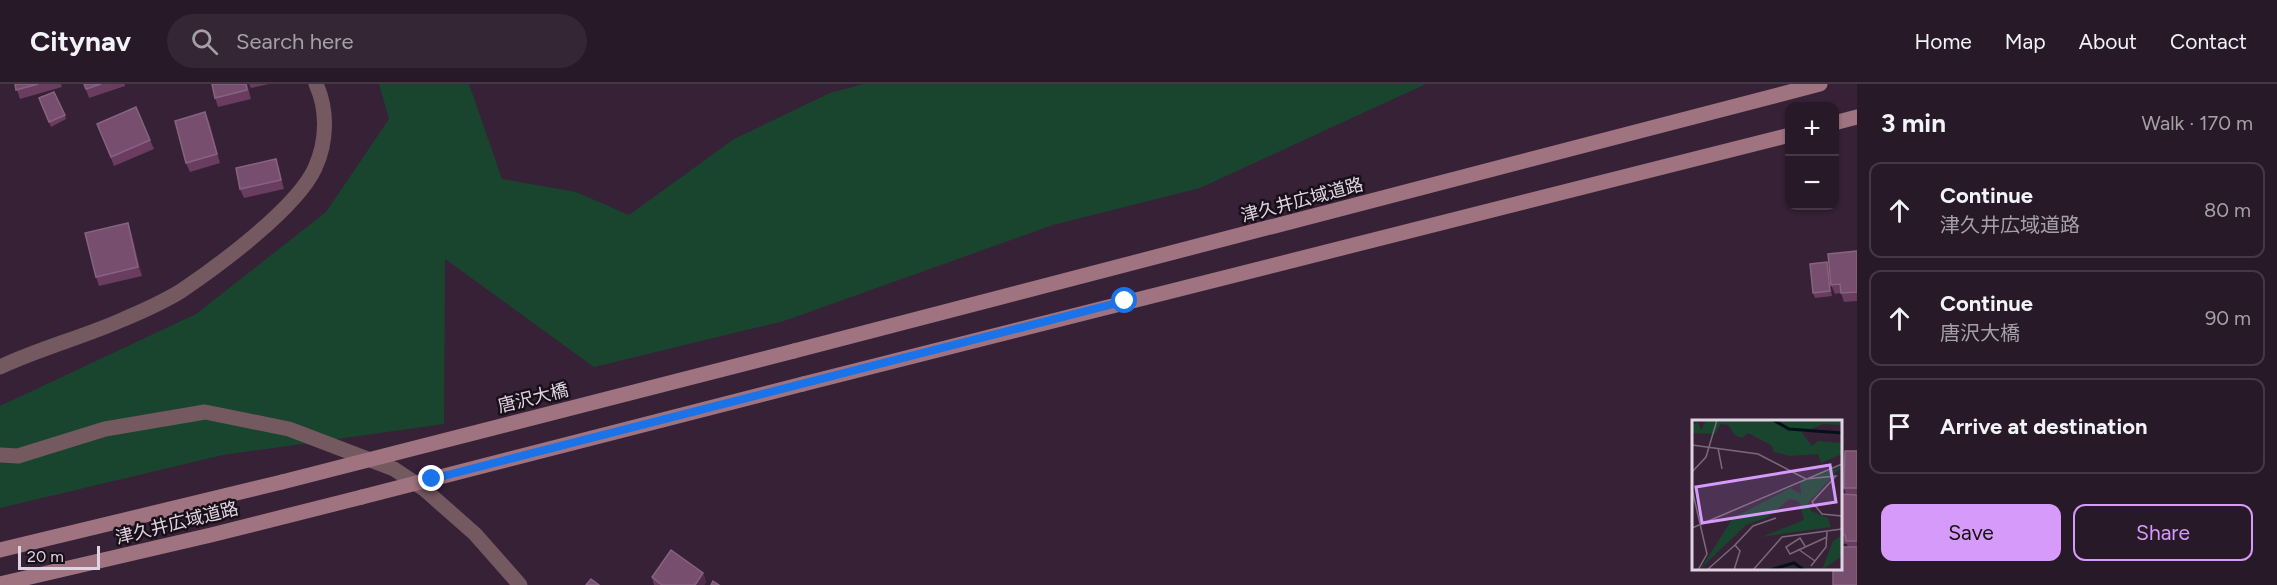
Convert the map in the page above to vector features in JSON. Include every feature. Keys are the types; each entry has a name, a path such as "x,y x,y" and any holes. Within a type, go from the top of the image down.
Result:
{"main road":[{"name":"津久井広域道路","path":"794,351 1820,84"},
{"path":"1839,122 1857,117"},
{"name":"津久井広域道路","path":"0,584 188,541 1785,136"},
{"name":"唐沢大橋","path":"282,482 794,351"},
{"name":"津久井広域道路","path":"0,550 282,482"}],"street":[{"path":"0,367 121,320 180,291 224,260 275,216 314,171 321,152 325,127 324,111 316,84"},
{"path":"0,455 18,456 105,429 205,412 289,429 394,469 424,489 475,534 520,585"}],"green space":[{"path":"379,84 469,84 502,179 576,192 629,215 734,139 830,93 863,84 1426,84 1200,188 1053,225 784,321 594,367 445,259 444,424 223,455 0,508 0,406 196,314 326,212 389,119"}],"building":[{"path":"15,84 38,84 16,90"},
{"path":"84,84 101,84 86,89"},
{"path":"212,84 246,84 247,90 215,98"},
{"path":"54,92 65,115 49,122 39,98"},
{"path":"136,107 150,140 111,157 97,124"},
{"path":"205,112 217,154 186,163 175,121"},
{"path":"276,159 281,180 240,189 236,168"},
{"path":"128,223 138,267 96,277 85,233"},
{"path":"1857,251 1857,292 1841,293 1840,284 1831,285 1828,254"},
{"path":"1827,262 1830,291 1813,293 1810,264"},
{"path":"1845,451 1857,451 1857,488 1844,488"},
{"path":"1842,494 1857,495 1857,541 1846,541 1845,535 1842,534"},
{"path":"1842,547 1857,547 1857,585 1833,585 1833,570 1842,570"},
{"path":"671,550 703,573 695,585 662,585 652,577"},
{"path":"591,579 599,585 586,585"}],"route":[{"path":"432,479 1125,301"}]}
